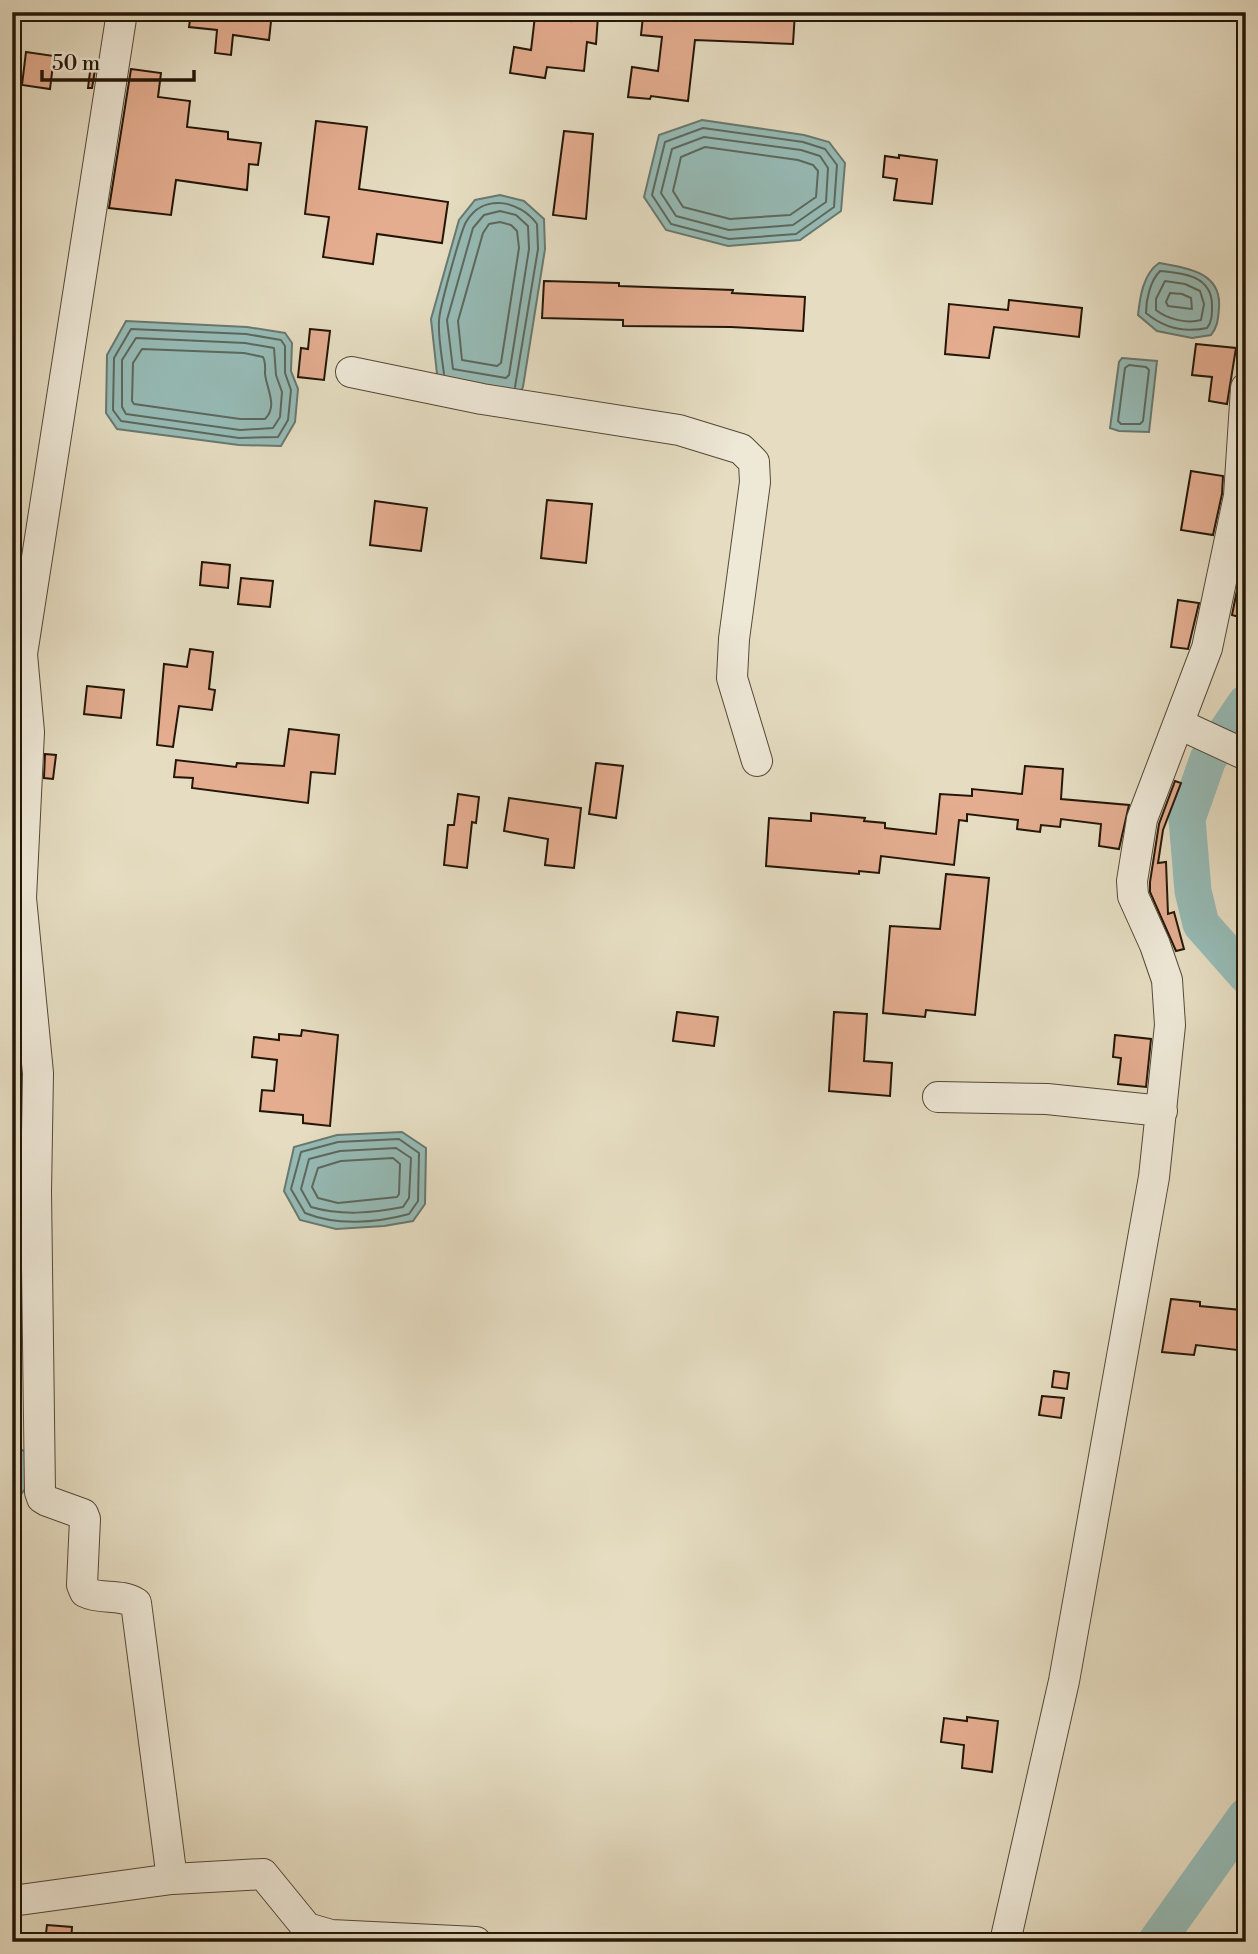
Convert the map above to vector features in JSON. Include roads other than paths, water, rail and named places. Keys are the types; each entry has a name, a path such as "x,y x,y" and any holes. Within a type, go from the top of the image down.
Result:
{"street":[{"path":"121,12 22,654 29,732 21,898 37,1073 40,1492 47,1502 83,1514 82,1585 85,1592 91,1595 127,1597 136,1603 172,1880"},
{"path":"351,372 482,399 679,430 741,449 754,462 755,482 734,639 732,678 757,761"},
{"path":"1005,1942 1064,1681 1154,1177 1162,1111 1170,1025 1167,981 1155,945 1133,896 1132,881 1142,819 1184,726 1207,648 1239,496 1246,388"},
{"path":"1184,726 1246,755"},
{"path":"938,1097 1047,1099 1162,1111"},
{"path":"12,1900 172,1880 262,1874 307,1928 331,1935 476,1942"}],"water":[{"path":"702,120 804,135 829,142 845,163 841,211 800,240 728,246 666,230 644,197 659,135"},
{"path":"500,195 524,201 544,219 545,249 523,387 518,396 438,383 431,319 459,220 475,200"},
{"path":"1159,263 1201,274 1215,286 1219,308 1218,319 1211,335 1192,338 1157,331 1138,315 1146,280"},
{"path":"126,321 247,327 285,333 292,343 291,371 298,389 295,422 281,446 239,445 117,429 106,413 107,355"},
{"path":"1122,358 1157,361 1149,432 1110,428 1119,362"},
{"path":"402,1132 426,1148 425,1204 413,1221 336,1229 300,1220 284,1191 294,1147 337,1135"},
{"path":"12,1443 28,1454 26,1488 13,1504"}],"waterway":[{"path":"1246,703 1208,759 1187,819 1193,891 1201,924 1246,975"},
{"path":"1156,1942 1246,1816"}]}
